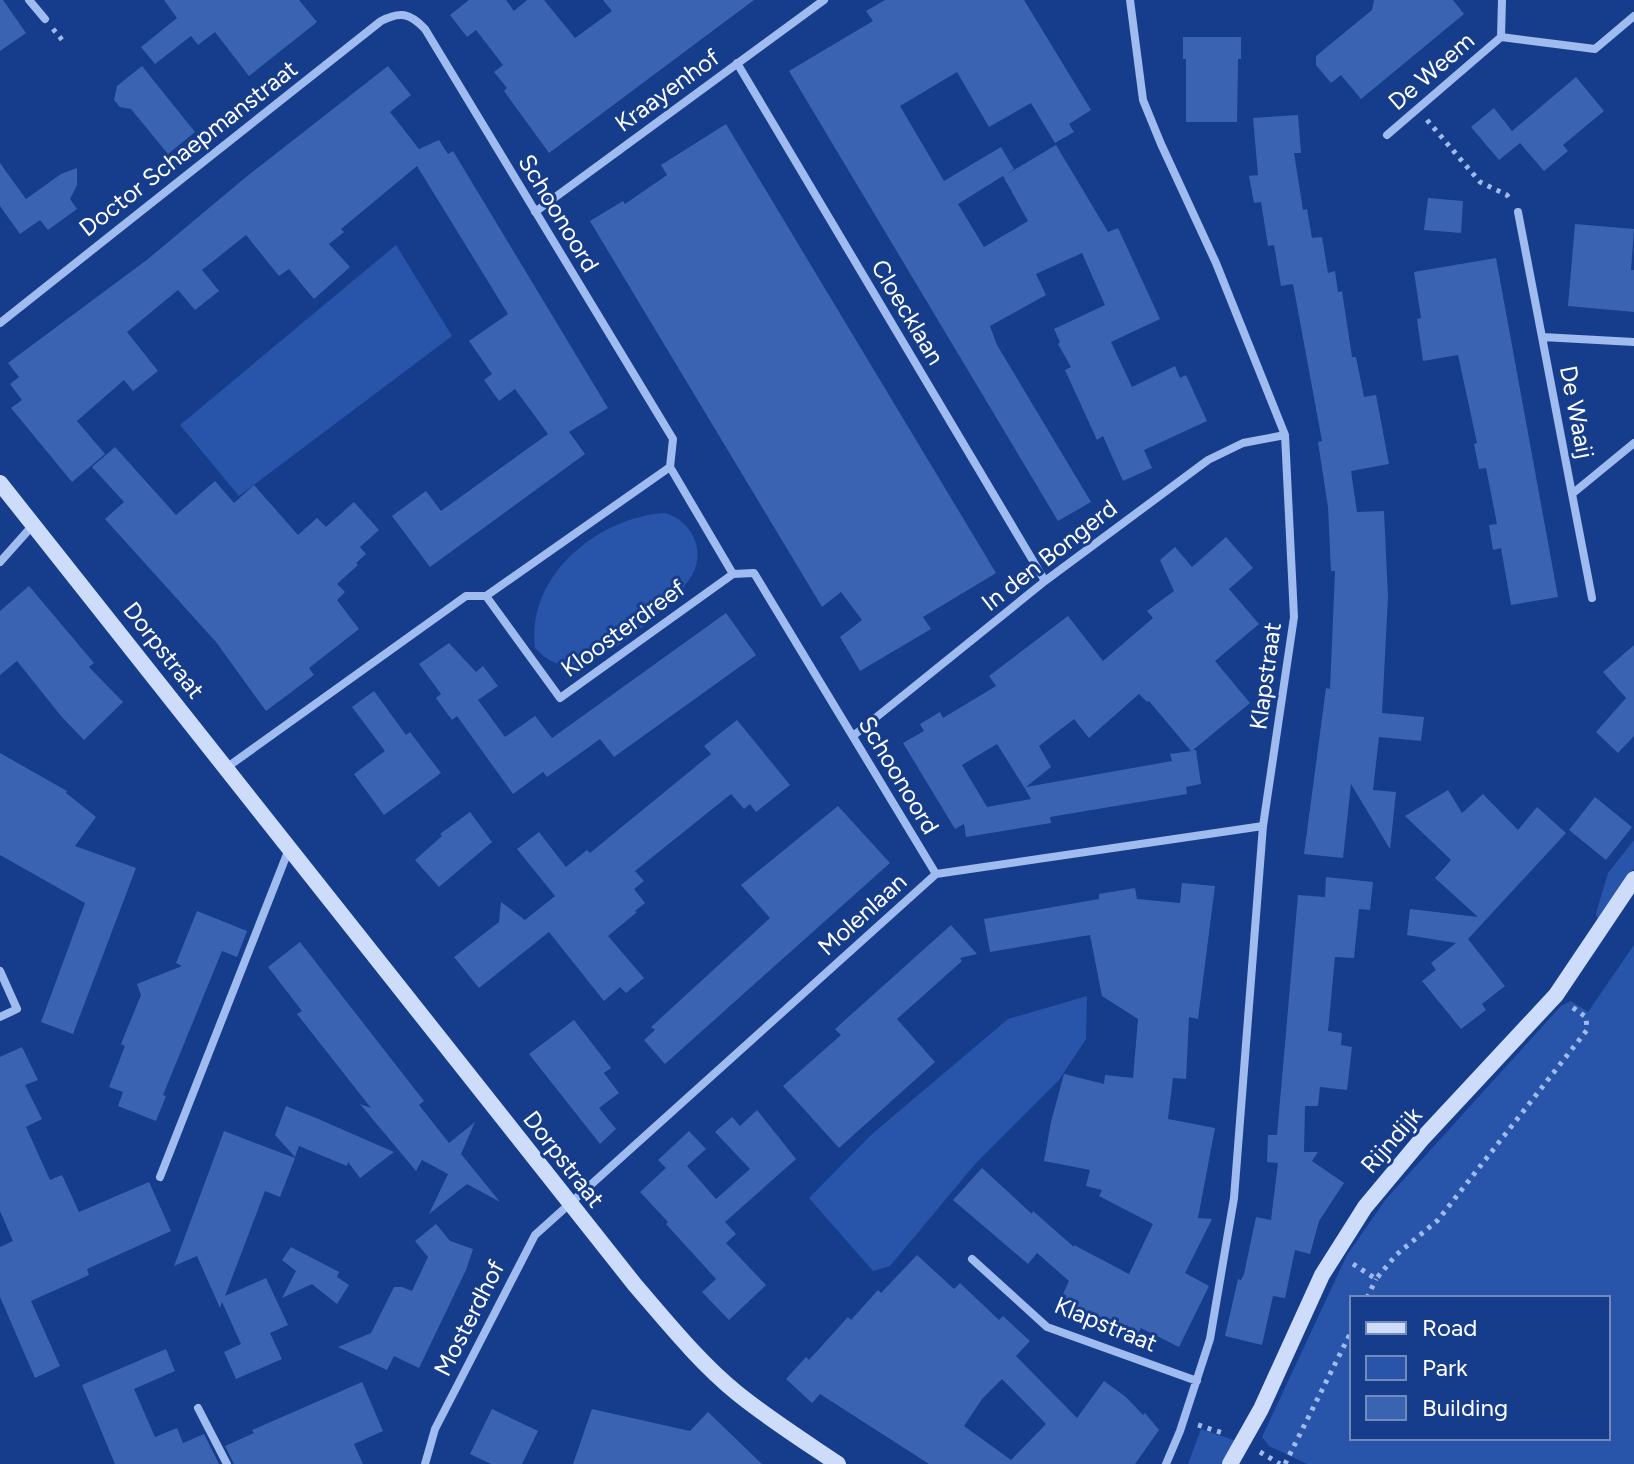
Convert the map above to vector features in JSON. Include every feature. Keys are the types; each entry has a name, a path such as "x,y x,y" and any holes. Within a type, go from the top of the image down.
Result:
{"street":[{"path":"29,0 45,19"},
{"name":"Kraayenhof","path":"535,212 824,0"},
{"name":"Klapstraat","path":"1130,0 1143,100 1216,263 1285,435 1294,617 1263,826 1234,1198 1210,1339 1166,1464"},
{"name":"De Weem","path":"1387,135 1501,37 1502,0"},
{"name":"Doctor Schaepmanstraat","path":"0,323 381,21 394,14 405,15"},
{"name":"Schoonoord","path":"405,15 416,19 425,29 673,439 670,467"},
{"name":"De Weem","path":"1501,37 1595,49 1634,16"},
{"name":"Cloecklaan","path":"737,63 1045,581"},
{"name":"De Waaij","path":"1518,212 1592,598"},
{"name":"De Waaij","path":"1542,337 1634,342"},
{"name":"In den Bongerd","path":"853,736 1045,581 1208,460 1243,443 1285,435"},
{"name":"De Waaij","path":"1572,494 1634,443"},
{"path":"226,768 466,596 486,596 670,467 733,574"},
{"name":"Dorpstraat","path":"0,483 635,1285 691,1348 736,1392 838,1464"},
{"path":"0,562 34,524"},
{"name":"Schoonoord","path":"733,574 754,573 936,874"},
{"name":"Kloosterdreef","path":"486,596 560,698 733,574"},
{"name":"Molenlaan","path":"569,1205 936,874 1263,826"},
{"path":"160,1177 289,848"},
{"name":"Rijndijk","path":"1230,1464 1261,1409 1303,1312 1335,1253 1387,1179 1556,995 1634,879"},
{"path":"0,971 17,1009 0,1017"},
{"name":"Mosterdhof","path":"425,1464 435,1429 535,1235 569,1205"},
{"name":"Klapstraat","path":"972,1259 1047,1327 1197,1381"},
{"path":"198,1408 227,1464"}],"path":[{"path":"1419,110 1480,182 1507,195 1518,212"},
{"path":"1368,1296 1376,1279 1396,1255 1438,1220 1587,1030 1586,1017 1556,995"},
{"path":"1335,1253 1376,1279"},
{"path":"1285,1464 1350,1334"}],"green space":[{"path":"396,245 452,336 239,496 180,425"},
{"path":"665,513 683,523 697,547 696,567 691,577 668,604 617,646 582,663 562,665 535,648 535,622 542,597 572,555 592,538 615,526 640,517"},
{"path":"1634,840 1634,868 1601,918 1597,918 1608,873"},
{"path":"1634,945 1634,1464 1307,1464 1269,1446 1262,1437 1347,1255 1386,1199 1561,1006 1571,1001 1588,1012"},
{"path":"1087,996 1086,1039 1059,1080 976,1163 890,1266 873,1271 809,1198 872,1134 1008,1019"},
{"path":"1201,1429 1236,1441 1223,1464 1188,1464"}],"building":[{"path":"0,0 26,33 0,51"},
{"path":"164,0 299,0 317,22 249,76 215,32 198,45 191,36 155,64 141,47 177,18"},
{"path":"469,0 506,0 514,11 527,0 544,0 575,38 612,11 603,0 754,0 549,153 504,91 507,88 494,72 503,65 476,30 467,37 450,15"},
{"path":"885,0 1024,0 1091,110 1069,124 1074,132 1055,143 1031,103 989,127 957,72 900,106 944,181 1001,147 1014,169 1007,174 1056,145 1108,232 1118,228 1160,319 1111,342 1132,387 1175,366 1180,378 1186,375 1207,421 1144,450 1152,468 1123,481 1103,436 1097,440 1065,370 1071,367 1058,344 1060,342 1054,329 1105,305 1082,253 1036,274 1046,295 990,326 997,345 1091,502 1058,521 789,71 873,21 866,11","holes":["1003,176 1028,221 984,247 958,204"]},
{"path":"1374,0 1453,0 1464,14 1361,99 1341,75 1331,83 1316,65 1316,56 1372,10"},
{"path":"1183,37 1241,37 1237,122 1186,122"},
{"path":"142,66 195,132 168,154 131,109 120,107 114,100 117,86"},
{"path":"388,66 411,95 390,112 419,149 439,140 448,154 453,151 608,408 569,432 585,454 430,567 392,516 426,491 441,511 548,434 515,389 499,401 484,380 492,374 469,341 508,314 417,166 341,229 344,232 329,244 350,267 314,299 289,269 279,276 246,235 202,270 219,291 195,310 178,290 127,332 158,371 133,391 124,380 77,421 105,454 72,482 11,408 22,400 10,384 19,377 8,363 148,259 246,177"},
{"path":"1576,77 1604,111 1563,145 1568,151 1544,171 1520,143 1499,160 1471,127 1494,108 1512,131"},
{"path":"1298,115 1301,153 1294,153 1303,210 1307,209 1312,238 1322,237 1328,273 1335,271 1338,292 1342,291 1352,357 1356,357 1364,397 1376,395 1389,464 1351,471 1357,512 1384,511 1388,597 1382,713 1424,717 1421,741 1379,737 1373,790 1396,792 1390,849 1351,784 1343,858 1304,854 1326,688 1330,689 1335,571 1331,571 1328,507 1318,442 1322,441 1293,284 1281,286 1274,245 1268,246 1261,202 1254,203 1249,176 1258,175 1253,118"},
{"path":"726,124 996,573 923,617 931,629 860,671 840,637 862,620 841,592 822,607 590,221 623,201 625,204 667,175 661,165"},
{"path":"0,163 26,199 61,174 77,168 77,185 70,199 77,209 48,230 40,220 20,234 0,206"},
{"path":"1428,198 1463,201 1461,233 1424,230"},
{"path":"1575,224 1634,229 1631,270 1634,270 1634,312 1568,306"},
{"path":"1496,258 1558,597 1511,605 1501,548 1493,550 1489,525 1497,524 1486,468 1479,469 1474,444 1477,443 1458,355 1423,361 1414,272"},
{"path":"115,447 176,515 215,481 234,503 254,485 298,535 317,518 326,527 354,502 379,530 360,547 366,554 356,563 358,565 337,584 345,592 337,600 359,629 309,668 314,675 266,711 216,642 105,519 124,502 92,467"},
{"path":"1226,537 1253,568 1229,589 1259,624 1215,661 1250,703 1193,750 1196,750 1201,784 1186,787 1187,794 1050,817 1051,823 966,837 964,824 955,829 903,743 924,731 920,724 940,712 943,718 996,686 989,676 1068,616 1103,661 1153,618 1147,611 1174,591 1160,560 1175,547 1192,567","holes":["1139,694 1149,701 1191,751 1170,754 1172,761 1026,787 1051,767 1039,746 1074,719 1089,738","997,744 1024,787 1031,799 987,807 962,765"]},
{"path":"29,586 94,663 89,667 123,702 84,740 17,661 0,675 0,611"},
{"path":"726,613 756,655 614,757 600,739 547,777 543,772 513,794 457,716 452,720 436,698 441,694 419,664 449,643 476,672 483,666 498,686 478,700 505,737 535,716 552,738"},
{"path":"1634,645 1634,736 1618,753 1596,732 1626,698 1603,672"},
{"path":"374,691 406,735 410,732 441,773 384,815 354,774 385,751 352,707"},
{"path":"737,720 790,785 756,812 750,804 744,809 731,794 635,871 644,881 634,889 645,903 608,936 644,978 626,993 620,987 604,1001 549,932 479,988 454,957 499,922 501,902 525,920 555,896 517,849 539,832 566,867 587,850 590,853 711,754 704,746"},
{"path":"0,753 67,791 96,817 75,846 136,868 73,1034 41,1022 85,903 0,855"},
{"path":"1448,790 1462,813 1483,794 1518,830 1537,807 1566,833 1468,939 1505,986 1482,1004 1486,1010 1461,1029 1422,981 1436,970 1431,963 1456,943 1407,935 1410,909 1478,917 1435,878 1451,860 1405,816"},
{"path":"1595,797 1632,827 1606,860 1569,830"},
{"path":"838,806 890,863 665,1064 644,1040 655,1030 651,1027 770,918 741,885"},
{"path":"470,812 492,842 439,887 415,860 442,836 440,834"},
{"path":"1326,877 1373,882 1370,910 1359,909 1354,958 1335,957 1328,1031 1342,1033 1341,1045 1352,1047 1347,1090 1320,1087 1318,1106 1305,1106 1304,1152 1318,1152 1312,1161 1344,1183 1319,1221 1310,1254 1295,1250 1285,1298 1273,1296 1262,1345 1225,1336 1238,1279 1241,1280 1244,1274 1256,1217 1271,1220 1278,1163 1267,1162 1268,1135 1277,1135 1298,895 1325,897"},
{"path":"1182,883 1215,886 1198,1019 1189,1017 1186,1079 1173,1078 1168,1119 1215,1128 1198,1218 1212,1219 1185,1273 1209,1286 1179,1347 1141,1328 1136,1337 1064,1300 1067,1296 1063,1294 1069,1281 1037,1253 1028,1264 953,1200 982,1168 1074,1247 1129,1274 1153,1224 1099,1196 1102,1190 1086,1186 1090,1170 1044,1161 1064,1074 1104,1084 1105,1075 1133,1078 1138,1019 1102,996 1090,935 990,952 984,919 1099,899 1099,894 1135,888 1137,899 1180,903"},
{"path":"197,911 247,931 237,957 222,951 163,1095 166,1096 156,1121 118,1106 123,1092 109,1087 125,1046 121,1044 141,995 137,984 182,966 176,963"},
{"path":"951,925 977,954 960,958 962,961 897,1019 935,1062 839,1148 783,1086 841,1035 835,1029"},
{"path":"300,942 424,1101 419,1105 449,1143 475,1122 461,1154 500,1202 467,1184 429,1214 448,1174 422,1160 416,1171 360,1104 371,1108 297,1014 302,1011 268,967"},
{"path":"574,1020 611,1068 604,1073 619,1093 599,1108 616,1129 600,1144 529,1054"},
{"path":"22,1047 38,1080 25,1085 42,1119 26,1127 50,1180 62,1175 79,1212 149,1182 171,1231 87,1269 89,1275 31,1301 60,1366 35,1378 0,1297 0,1247 13,1241 0,1211 0,1057"},
{"path":"286,1106 394,1152 360,1178 348,1162 347,1166 299,1146 295,1157 275,1135"},
{"path":"757,1110 796,1159 725,1222 736,1234 726,1243 766,1285 729,1320 702,1292 716,1279 640,1192 666,1168 658,1160 689,1131 706,1149 687,1166 716,1199 750,1169 715,1132 732,1117 740,1126"},
{"path":"224,1131 295,1158 280,1197 265,1191 225,1296 266,1278 288,1325 270,1333 282,1359 236,1379 224,1352 241,1344 222,1302 220,1308 197,1256 174,1266"},
{"path":"436,1224 450,1241 473,1249 419,1368 394,1356 387,1370 338,1347 371,1333 394,1287 412,1291 428,1257 415,1241"},
{"path":"291,1247 339,1272 337,1277 349,1285 337,1304 312,1284 282,1298 296,1271 282,1260"},
{"path":"917,1255 954,1289 960,1283 999,1320 1003,1316 1030,1341 1016,1356 1077,1418 1104,1381 1143,1415 1145,1413 1159,1430 1135,1464 929,1464 820,1394 812,1403 786,1379 806,1357 809,1360 848,1317 851,1320 878,1290 881,1293","holes":["1002,1379 1046,1424 1011,1460 964,1426 982,1399"]},
{"path":"166,1349 175,1371 134,1389 155,1437 177,1428 183,1443 204,1434 219,1464 115,1464 82,1385"},
{"path":"362,1382 383,1431 354,1444 363,1464 234,1464 225,1446 254,1433 252,1430"},
{"path":"492,1409 538,1431 522,1464 491,1464 470,1454"},
{"path":"592,1409 690,1431 708,1412 762,1464 573,1464"}]}
